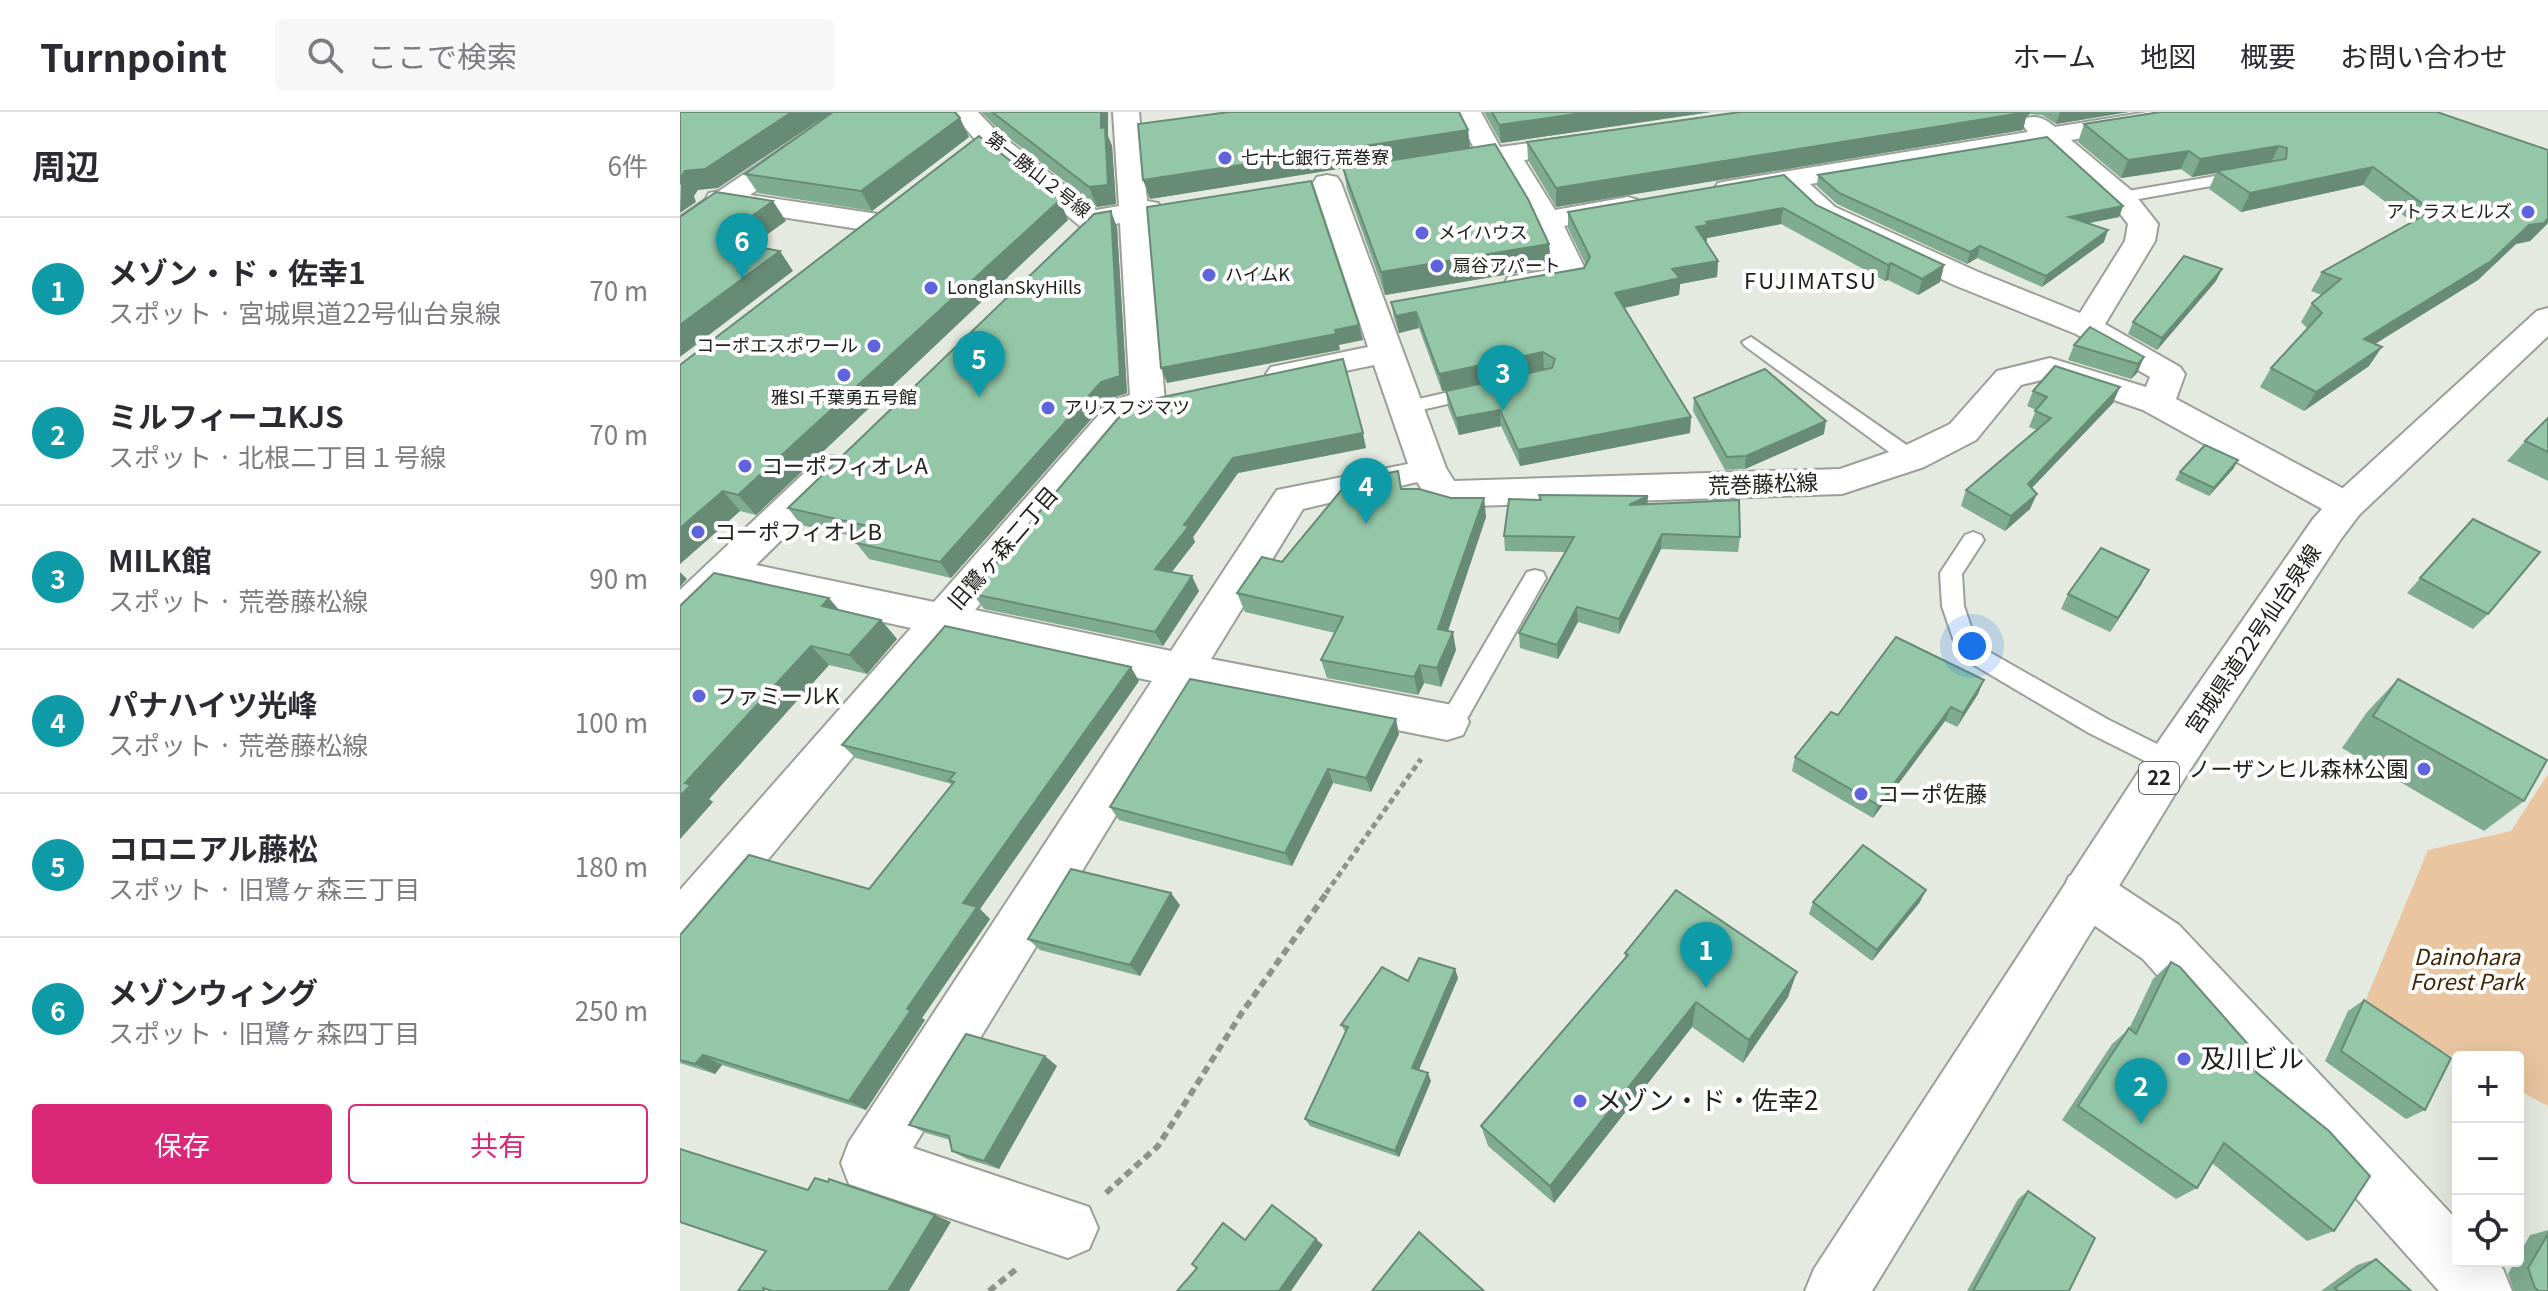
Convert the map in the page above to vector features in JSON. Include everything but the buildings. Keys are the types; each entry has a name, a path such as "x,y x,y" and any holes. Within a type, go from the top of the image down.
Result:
{"street":[{"path":"680,230 853,112"},
{"name":"第一勝山２号線","path":"964,112 1080,230 1135,211 1179,204"},
{"name":"旧鷺ヶ森二丁目","path":"680,927 1123,409 1162,398 1135,211 1126,112"},
{"path":"1468,112 1547,220 1573,275 1496,288"},
{"path":"2021,112 2122,197 2143,224 2140,241 2087,327"},
{"path":"1698,194 2195,112"},
{"path":"964,157 988,138"},
{"path":"1416,168 1613,139"},
{"path":"1789,179 1825,213 1965,278 2087,327 2145,358 2168,374 2157,404"},
{"path":"1068,1228 870,1163 1290,499 1428,470 1408,407 1386,353 1388,306 1327,183"},
{"path":"680,193 878,223"},
{"path":"1547,220 1653,202"},
{"path":"849,246 903,204"},
{"name":"宮城県道22号仙台泉線","path":"1836,1291 2170,762 2327,529 2346,506 2548,318"},
{"path":"1252,380 1386,353"},
{"name":"荒巻藤松線","path":"1428,470 1444,494 1842,481 1911,458 1963,432 2009,378 2050,368 2102,382 2157,404 2346,506"},
{"path":"680,615 852,449"},
{"path":"725,573 1180,670 1447,722"},
{"path":"2087,892 2161,942 2481,1291"}],"lane":[{"path":"2122,197 2256,174"},
{"path":"1751,342 1911,458"},
{"path":"1408,407 1499,387"},
{"path":"1973,540 1951,573 1953,606 1967,650 2098,726 2170,762"},
{"path":"1447,722 1459,710 1535,578"}],"path":[{"path":"1004,272 1016,292"},
{"path":"1068,1228 1158,1146 1241,1014 1447,722"}],"green space":[{"name":"Dainohara Forest Park","path":"2548,774 2548,1106 2524,1093 2524,1051 2452,1051 2452,1056 2362,1009 2428,850 2511,831"}],"place":[{"name":"七十七銀行 荒巻寮","path":"1225,158"},
{"name":"アトラスヒルズ","path":"2528,212"},
{"name":"メイハウス","path":"1422,233"},
{"name":"扇谷アパート","path":"1437,266"},
{"name":"ハイムK","path":"1209,275"},
{"name":"メゾンウィング","path":"742,279"},
{"name":"LonglanSkyHills","path":"931,288"},
{"name":"コーポエスポワール","path":"874,346"},
{"name":"雅SI 千葉勇五号館","path":"844,375"},
{"name":"コロニアル藤松","path":"979,397"},
{"name":"アリスフジマツ","path":"1048,408"},
{"name":"MILK館","path":"1503,411"},
{"name":"コーポフィオレA","path":"745,466"},
{"name":"パナハイツ光峰","path":"1366,524"},
{"name":"コーポフィオレB","path":"698,532"},
{"name":"ファミールK","path":"699,696"},
{"name":"ノーザンヒル森林公園","path":"2424,769"},
{"name":"コーポ佐藤","path":"1861,794"},
{"name":"メゾン・ド・佐幸1","path":"1706,988"},
{"name":"及川ビル","path":"2184,1059"},
{"name":"メゾン・ド・佐幸2","path":"1580,1101"},
{"name":"ミルフィーユKJS","path":"2141,1124"}],"district":[{"name":"FUJIMATSU","path":"1811,281"}]}
